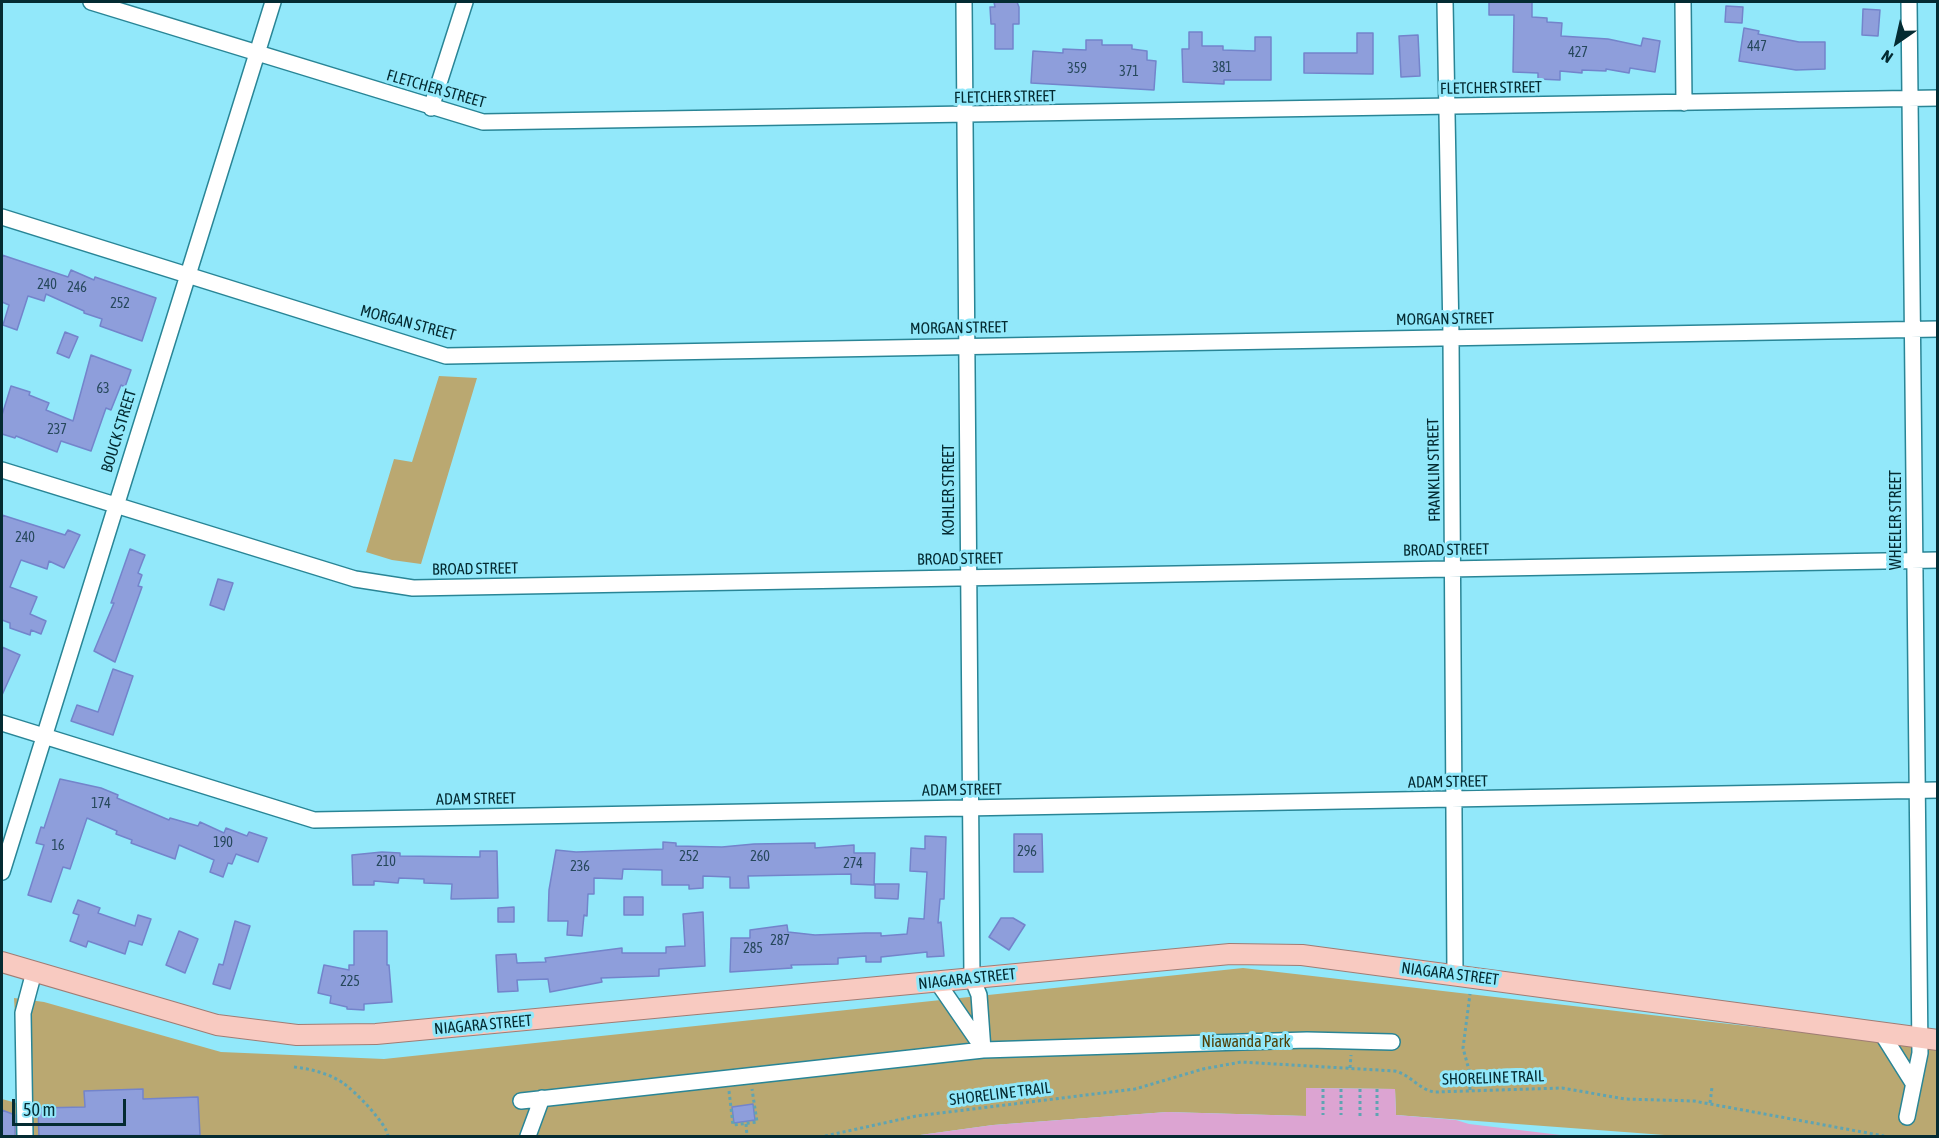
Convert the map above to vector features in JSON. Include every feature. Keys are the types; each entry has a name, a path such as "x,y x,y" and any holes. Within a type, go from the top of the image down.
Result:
{"main road":[{"name":"NIAGARA STREET","path":"2,962 205,1022 297,1035 388,1034 1230,954 1302,955 1928,1039"}],"street":[{"name":"FLETCHER STREET","path":"91,2 431,108 483,122 1938,98"},
{"name":"BOUCK STREET","path":"2,872 273,2"},
{"path":"431,108 465,2"},
{"name":"KOHLER STREET","path":"964,2 972,978 979,995 983,1050"},
{"name":"FRANKLIN STREET","path":"1445,2 1451,337 1455,975"},
{"path":"1683,2 1684,103"},
{"name":"WHEELER STREET","path":"1907,1117 1920,1053 1928,1039 1917,791 1909,2"},
{"name":"MORGAN STREET","path":"2,217 446,356 1938,328"},
{"name":"BROAD STREET","path":"2,470 355,579 412,588 1938,560"},
{"name":"ADAM STREET","path":"2,723 314,820 1938,790"},
{"path":"25,1137 23,1014 34,972"},
{"path":"938,983 983,1050"},
{"path":"1881,1032 1913,1083"},
{"path":"521,1101 983,1050 1307,1040 1392,1042"},
{"path":"528,1137 542,1098"}],"path":[{"path":"1470,993 1463,1048 1469,1070 1470,1090"},
{"name":"SHORELINE TRAIL","path":"825,1137 916,1116 1135,1089 1203,1069 1253,1061 1395,1071 1408,1076 1426,1091 1562,1088 1625,1099 1710,1104 1884,1137"},
{"path":"294,1067 314,1069 344,1083 378,1118 388,1131 388,1137"},
{"path":"727,1077 733,1125 746,1124 757,1122 750,1075"},
{"path":"1710,1104 1712,1087"},
{"path":"1323,1089 1323,1115"},
{"path":"1341,1089 1341,1115"},
{"path":"1360,1089 1360,1116"},
{"path":"1377,1089 1377,1116"},
{"path":"746,1124 747,1137"}],"green space":[{"path":"439,376 477,378 421,564 392,560 366,552 394,459 412,462"},
{"name":"Niawanda Park","path":"1243,968 1938,1048 1937,1136 1678,1136 1396,1115 1395,1089 1306,1088 1306,1116 1167,1112 993,1125 913,1136 2,1136 2,1099 20,1104 14,998 44,1002 221,1052 384,1059"}],"shaded area":[{"path":"1306,1088 1395,1089 1396,1115 1456,1120 1469,1124 1569,1136 913,1136 993,1125 1167,1112 1306,1116"}],"building":[{"path":"994,2 1017,2 1019,24 1013,24 1013,49 995,49 995,24 991,24 990,7 995,7"},
{"path":"1489,2 1532,2 1532,17 1547,18 1547,22 1562,23 1561,36 1608,39 1641,46 1643,38 1660,41 1655,72 1630,68 1629,73 1606,69 1606,71 1582,70 1582,73 1560,71 1560,80 1538,79 1538,73 1513,72 1514,15 1489,15"},
{"path":"1726,6 1743,7 1742,23 1725,22"},
{"path":"1863,9 1880,10 1878,36 1862,35"},
{"path":"1744,28 1759,31 1758,34 1799,42 1825,42 1825,69 1796,70 1739,61"},
{"path":"1189,32 1202,32 1202,46 1223,46 1223,50 1255,51 1255,37 1271,37 1271,80 1224,80 1224,84 1183,82 1182,49 1189,49"},
{"path":"1357,33 1373,33 1373,74 1304,73 1304,53 1357,53"},
{"path":"1418,35 1420,76 1401,77 1399,36"},
{"path":"1086,40 1102,40 1102,45 1132,45 1132,49 1147,51 1147,60 1156,61 1154,90 1031,83 1033,51 1063,53 1063,49 1086,50"},
{"path":"2,255 68,277 71,270 94,280 95,277 156,298 142,341 100,326 102,319 84,313 46,294 44,301 28,296 17,330 3,325 9,305 2,302"},
{"path":"65,332 78,337 69,358 57,353"},
{"path":"91,355 131,370 125,387 121,385 111,410 106,408 91,451 61,441 57,452 16,436 15,438 2,434 2,415 11,386 30,392 29,395 49,403 46,410 73,421"},
{"path":"2,515 65,535 68,530 80,535 64,568 49,561 47,569 21,560 10,587 37,597 30,614 46,621 41,634 31,630 30,635 10,628 10,623 2,620"},
{"path":"130,549 145,555 138,573 142,575 138,586 142,587 115,662 94,651 114,603 111,603"},
{"path":"218,579 233,583 224,610 210,605"},
{"path":"2,647 20,655 2,695"},
{"path":"113,669 133,676 113,735 71,721 77,705 98,712"},
{"path":"60,779 101,788 118,795 117,798 169,820 170,818 198,826 200,822 224,833 226,828 247,836 249,832 267,838 258,862 236,854 232,864 228,863 223,877 210,872 214,860 179,845 175,859 131,843 132,840 116,834 117,831 87,818 70,869 63,867 51,902 28,895 44,845 36,843 41,827 44,828"},
{"path":"1014,834 1042,834 1043,872 1014,872"},
{"path":"925,836 946,837 944,899 940,899 938,923 941,922 944,956 927,957 927,952 881,957 881,962 866,962 866,956 838,958 838,964 791,965 792,968 730,972 731,938 750,938 750,930 787,925 788,932 815,935 907,934 909,918 924,919 927,872 910,871 911,848 925,849"},
{"path":"663,842 676,843 676,846 722,847 815,843 815,848 854,845 854,853 875,853 874,885 851,884 851,874 748,876 749,888 730,888 730,877 703,876 703,888 689,889 689,885 662,885 662,870 623,869 622,879 594,878 594,894 588,894 587,916 584,915 582,936 567,935 568,921 548,921 549,890 556,850 576,852 663,849"},
{"path":"480,851 497,851 498,898 451,899 452,884 424,883 424,879 399,878 398,883 374,881 374,885 353,885 352,855 382,852 400,853 400,856 480,857"},
{"path":"875,884 899,884 898,899 875,898"},
{"path":"624,897 643,897 643,915 624,915"},
{"path":"78,900 100,908 98,913 135,926 138,915 151,919 142,945 129,941 125,954 88,941 86,947 70,941 79,915 73,913"},
{"path":"514,907 514,922 498,922 498,908"},
{"path":"703,912 705,966 659,969 659,976 601,978 602,982 550,992 548,979 517,980 518,991 498,992 496,955 516,954 517,963 546,962 545,958 622,948 622,953 666,953 666,947 685,946 683,914"},
{"path":"1001,918 1013,918 1025,925 1009,950 989,937"},
{"path":"235,921 250,926 230,989 213,984 219,964 223,965"},
{"path":"179,931 198,939 185,973 166,965"},
{"path":"354,931 387,931 387,965 389,965 392,1002 364,1004 364,1010 347,1009 347,1007 330,1003 331,996 318,993 324,965 349,970 349,965 354,965"},
{"path":"143,1089 143,1099 198,1097 200,1135 39,1137 38,1108 85,1107 84,1091"},
{"path":"753,1104 755,1120 734,1123 732,1107"},
{"path":"2,1110 15,1115 15,1137 2,1137"}]}
